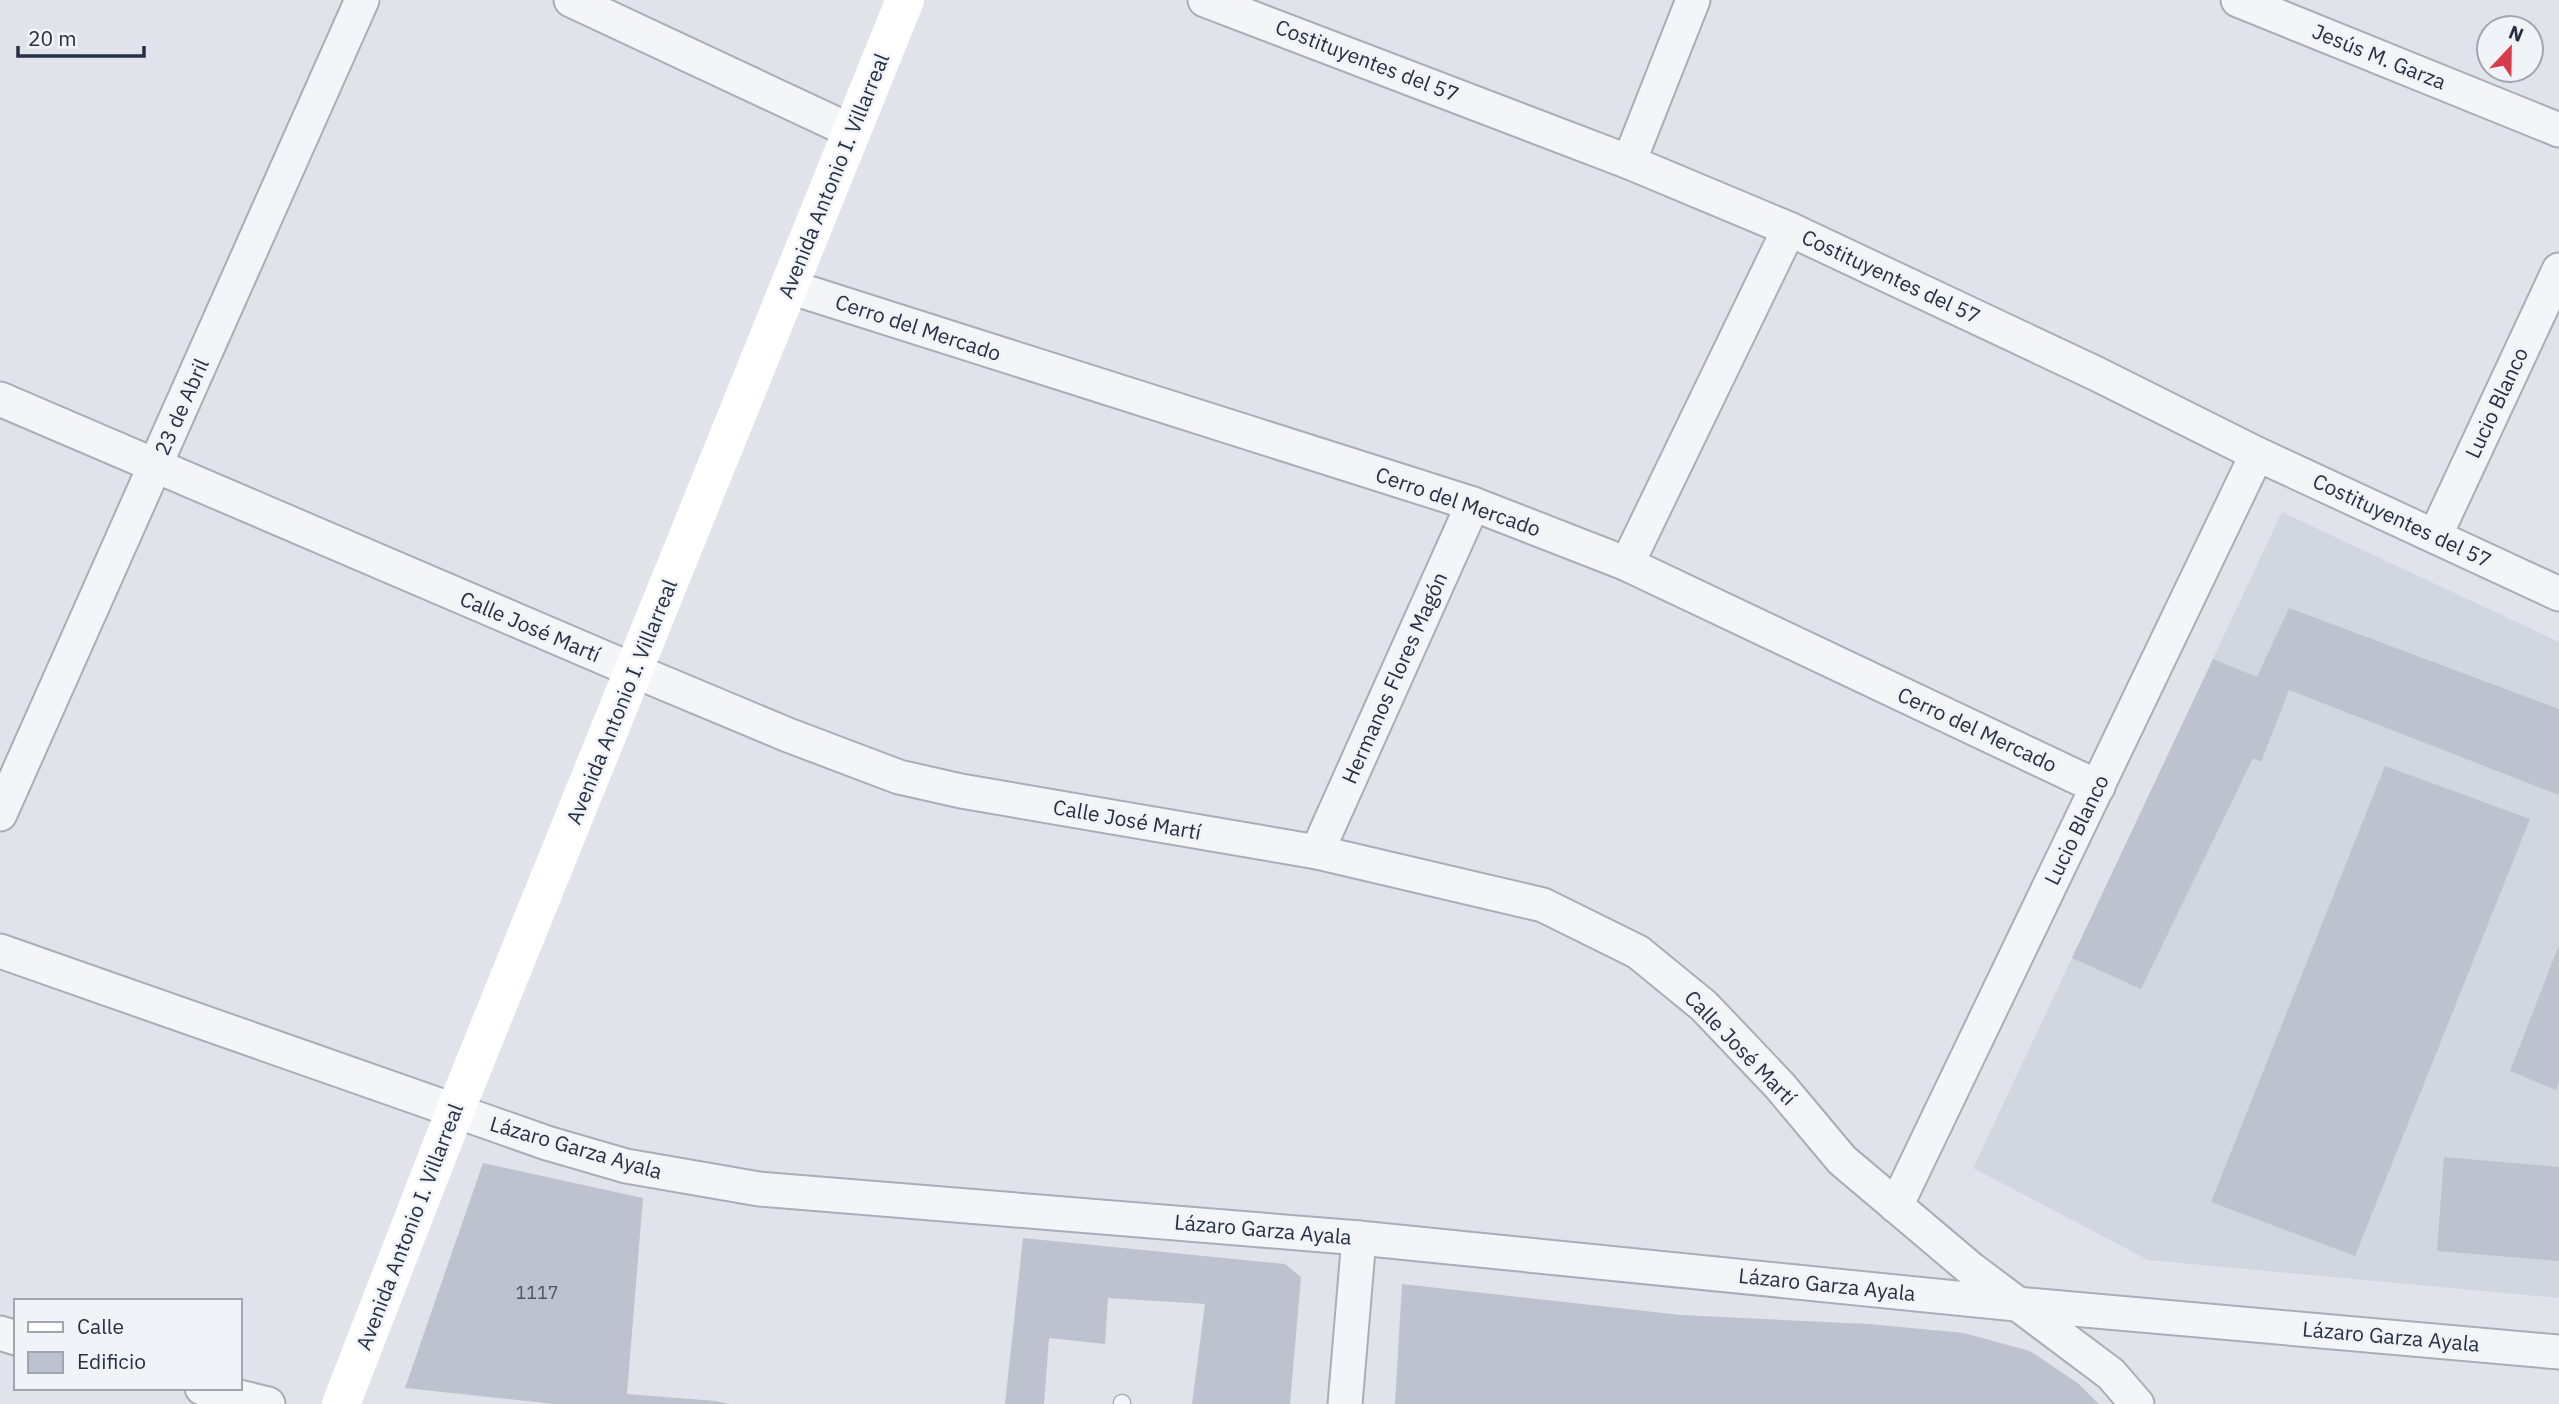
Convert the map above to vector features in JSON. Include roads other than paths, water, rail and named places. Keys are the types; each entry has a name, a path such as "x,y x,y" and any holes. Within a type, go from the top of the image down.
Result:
{"street":[{"name":"23 de Abril","path":"0,814 362,0"},
{"path":"571,0 851,131"},
{"name":"Avenida Antonio I. Villarreal","path":"341,1404 455,1111 905,0"},
{"name":"Costituyentes del 57","path":"1205,0 1629,162 1789,229 2097,374 2258,454 2559,594"},
{"path":"1629,162 1693,0"},
{"name":"Jesús M. Garza","path":"2252,3 2559,130"},
{"path":"1628,564 1789,229"},
{"name":"Lucio Blanco","path":"2435,536 2559,270"},
{"name":"Cerro del Mercado","path":"790,287 1474,504 1628,564 2098,787"},
{"name":"Calle José Martí","path":"0,399 635,671 788,735 899,777 961,791 1317,852 1543,905 1637,952 1704,1006 1780,1086 1842,1160 2015,1304 2111,1374 2137,1404"},
{"name":"Lucio Blanco","path":"1896,1206 2258,454"},
{"name":"Hermanos Flores Magón","path":"1317,852 1474,504"},
{"name":"Lázaro Garza Ayala","path":"0,951 455,1111 626,1166 759,1189 1359,1238 2015,1304 2559,1352"},
{"path":"1345,1404 1359,1238"},
{"path":"210,1390 268,1404"}]}
